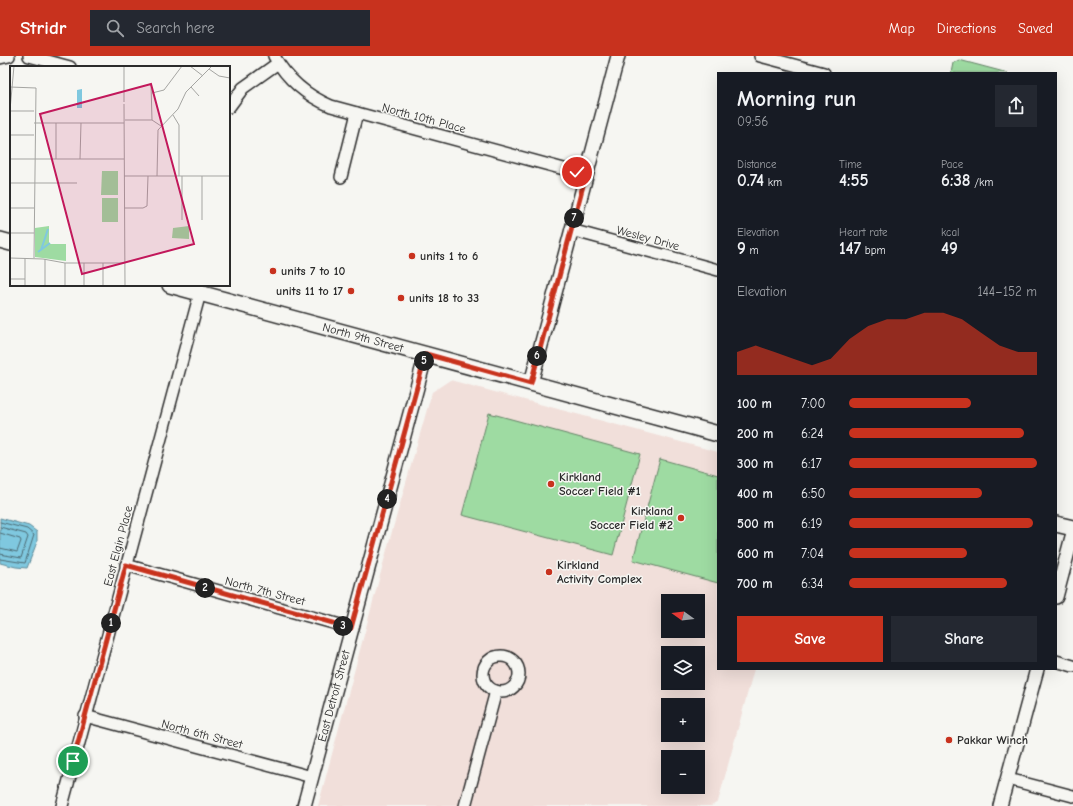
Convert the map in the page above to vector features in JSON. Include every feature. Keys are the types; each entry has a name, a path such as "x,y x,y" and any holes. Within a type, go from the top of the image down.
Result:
{"main road":[{"path":"0,240 10,243"},
{"name":"North 9th Street","path":"176,286 717,434"},
{"path":"1057,524 1073,528"}],"street":[{"path":"0,58 9,56"},
{"path":"29,56 59,60 68,66"},
{"path":"531,383 618,56"},
{"path":"760,56 820,72"},
{"path":"230,106 243,88 276,60"},
{"name":"North 10th Place","path":"276,60 308,94 331,106 586,174"},
{"path":"341,177 357,113"},
{"name":"Wesley Drive","path":"571,230 717,270"},
{"name":"East Elgin Place","path":"62,806 200,293"},
{"name":"East Detroit Street","path":"304,806 426,354"},
{"path":"1057,593 1073,533"},
{"name":"North 7th Street","path":"126,565 351,628"},
{"path":"1057,661 1073,666"},
{"path":"1000,806 1037,670"},
{"path":"465,806 496,691"},
{"name":"North 6th Street","path":"85,716 312,777"},
{"path":"1008,778 1073,796"}],"shaded area":[{"name":"Kirkland Activity Complex","path":"450,380 717,452 717,670 754,670 718,802 711,806 318,806 389,542 432,392"}],"green space":[{"path":"959,60 1004,72 951,72 953,63"},
{"name":"Kirkland Soccer Field #1","path":"489,413 640,454 613,555 462,515"},
{"name":"Kirkland Soccer Field #2","path":"660,459 717,475 717,583 633,560"}],"water":[{"path":"0,518 29,526 37,532 37,542 27,568 0,563"}],"place":[{"name":"units 1 to 6","path":"412,256"},
{"name":"units 7 to 10","path":"273,271"},
{"name":"units 11 to 17","path":"351,291"},
{"name":"units 18 to 33","path":"401,298"},
{"name":"Kirkland Soccer Field #1","path":"551,484"},
{"name":"Kirkland Soccer Field #2","path":"681,518"},
{"name":"Kirkland Activity Complex","path":"549,572"},
{"name":"Pakkar Winch","path":"949,740"}],"route":[{"path":"73,761 126,565 174,580 351,628 426,354 531,383 586,174 577,172"}]}
